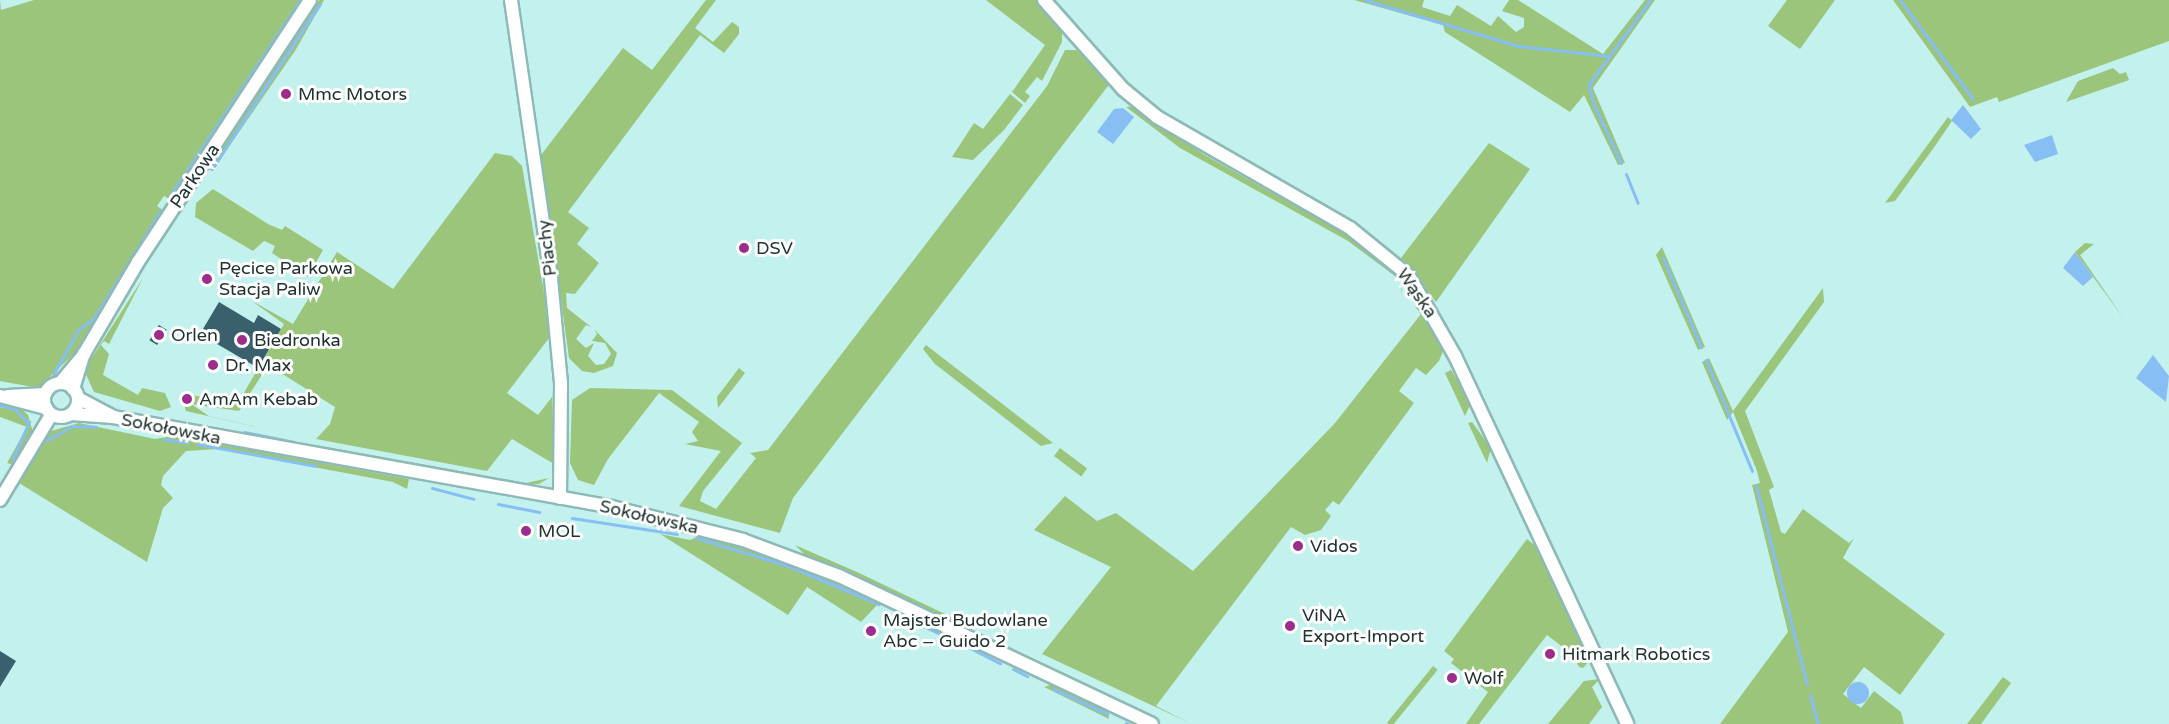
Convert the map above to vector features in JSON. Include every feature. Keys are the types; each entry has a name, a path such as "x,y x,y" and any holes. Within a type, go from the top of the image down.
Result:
{"street":[{"name":"Parkowa","path":"45,394 60,383 84,354 161,226 310,0"},
{"name":"Piachy","path":"511,0 551,279 561,383 560,498"},
{"name":"Wąska","path":"1044,0 1124,89 1157,117 1350,228 1409,276 1455,356 1627,724"},
{"name":"Parkowa","path":"71,414 84,354"},
{"name":"Sokołowska","path":"60,383 113,417"},
{"path":"0,500 48,411 45,394 1,397"},
{"name":"Sokołowska","path":"1,397 48,411 113,417 560,498 653,517 790,555 1152,724"}],"green space":[{"path":"0,0 1,10 34,0 304,0 171,200 164,196 157,206 164,211 82,346 38,388 0,381"},
{"path":"319,0 324,0 295,51 212,171 209,169"},
{"path":"706,0 716,0 695,28 713,42 732,22 739,27 739,34 724,53 700,35 568,212 589,228 577,244 599,263 575,294 566,293 567,308 591,327 586,325 576,339 586,348 594,343 588,356 596,365 604,364 611,354 605,343 592,341 597,334 594,329 617,353 613,366 594,373 582,371 569,358 541,155 623,48 652,70"},
{"path":"986,0 1036,0 1062,29 1062,42 1042,81 1037,77 1025,92 1030,96 1025,103 1012,92 1045,45"},
{"path":"1354,0 1424,0 1422,7 1450,16 1457,5 1491,26 1498,16 1516,32 1524,27 1524,18 1502,11 1509,0 1518,0 1603,54 1645,0 1655,0 1593,88 1625,163 1618,165 1584,95 1570,112 1445,32 1443,25"},
{"path":"1787,0 1835,0 1800,49 1768,26"},
{"path":"1893,0 2169,0 2169,41 1999,102 1997,97 1970,107"},
{"path":"1065,50 1081,50 1111,82 793,498 780,533 679,506 721,451 685,444 698,441 692,432 699,422 659,393 608,459 594,485 578,480 570,463 572,400 590,388 672,390 742,443 703,491 700,501 716,509 756,458 750,453 768,450 1047,86"},
{"path":"2113,68 2120,74 2126,72 2129,80 2066,102 2078,81"},
{"path":"1010,94 1023,105 1004,130 973,160 952,157 974,123 983,129"},
{"path":"1135,106 1203,154 1357,241 1405,280 1400,295 1403,282 1348,241 1180,148 1126,107"},
{"path":"1948,117 1952,121 1895,201 1885,203"},
{"path":"1489,143 1530,169 1436,302 1401,258"},
{"path":"495,153 512,156 522,166 549,321 549,338 507,393 538,415 552,397 554,464 512,439 487,471 316,439 330,424 335,407 268,365 239,411 191,404 209,416 300,437 186,411 183,402 190,403 191,395 238,403 284,324 252,301 293,324 337,252 393,289"},
{"path":"213,189 268,224 282,230 285,226 323,250 308,277 272,253 275,246 264,241 253,251 195,217 196,203"},
{"path":"2085,243 2094,244 2080,255 2124,319 2075,252"},
{"path":"1662,247 1705,347 1698,350 1656,255"},
{"path":"143,278 109,344 104,341 101,345 109,354 103,375 138,395 142,388 165,393 171,407 160,411 94,392 84,370"},
{"path":"1823,288 1824,302 1745,411 1774,487 1769,490 1781,532 1785,534 1803,509 1849,543 1854,538 1843,558 1945,634 1900,695 1864,667 1843,694 1861,708 1874,691 1901,712 1904,724 1720,724 1788,632 1752,485 1760,483 1757,471 1733,412 1727,420 1702,362 1709,358 1733,411"},
{"path":"1421,304 1445,346 1439,361 1426,375 1416,368 1399,391 1414,403 1339,505 1333,501 1325,510 1331,516 1321,530 1305,535 1291,527 1156,706 1192,724 1042,654 1111,567 1034,530 1065,496 1097,521 1116,513 1193,571 1335,423 1421,314 1415,307"},
{"path":"926,345 1053,443 1041,446 935,364 923,349"},
{"path":"739,368 745,373 718,408 717,397"},
{"path":"1451,370 1471,403 1465,416 1445,373"},
{"path":"17,405 28,415 33,432 14,465 7,463 27,427 0,417 0,407 16,410"},
{"path":"1472,422 1491,448 1487,463 1468,423"},
{"path":"79,423 155,439 173,436 409,479 407,489 393,482 218,449 186,451 163,476 161,485 173,498 163,508 147,562 19,483 51,431"},
{"path":"310,444 526,483 549,478 539,484 522,484 317,450"},
{"path":"1060,448 1087,468 1081,476 1054,456"},
{"path":"660,534 690,540 701,535 773,556 879,603 861,622 807,587 788,615"},
{"path":"1527,539 1538,548 1591,659 1583,668 1579,667 1572,654 1547,635 1479,724 1466,724 1488,692 1451,663 1454,659 1444,651"},
{"path":"795,545 968,625 959,626 805,555"},
{"path":"1433,666 1438,670 1394,724 1387,723"},
{"path":"2003,677 2011,683 1981,724 1967,724"},
{"path":"1600,679 1592,687 1602,707 1589,724 1548,724 1584,681"},
{"path":"1053,684 1108,709 1109,719 1044,687"}],"water":[{"path":"1963,105 1981,129 1971,139 1951,120"},
{"path":"1123,108 1134,117 1113,144 1097,132 1114,109"},
{"path":"2052,135 2058,154 2035,162 2024,145"},
{"path":"2075,252 2093,277 2083,286 2063,268"},
{"path":"2153,355 2169,376 2166,402 2136,378"},
{"path":"1854,682 1862,682 1869,689 1869,697 1862,704 1854,704 1847,697 1847,689"}],"building":[{"name":"Biedronka","path":"219,302 254,323 258,315 281,329 258,368 200,334"},
{"name":"Orlen","path":"159,325 167,330 157,345 149,340"},
{"path":"0,651 16,661 0,687"}],"waterway":[{"path":"169,197 300,0"},
{"path":"1365,0 1518,46 1608,56"},
{"path":"1621,163 1593,103 1589,84 1650,0"},
{"path":"1900,0 1973,99"},
{"path":"212,169 320,4"},
{"path":"1626,174 1638,203"},
{"path":"53,375 78,330 94,318 160,211"},
{"path":"1663,258 1701,347"},
{"path":"1706,360 1752,471"},
{"path":"0,405 15,409 28,423"},
{"path":"12,460 29,422"},
{"path":"47,440 72,426 96,427"},
{"path":"244,432 294,442"},
{"path":"164,439 188,443"},
{"path":"197,444 316,466"},
{"path":"1756,486 1807,685"},
{"path":"432,488 474,499"},
{"path":"498,504 539,512"},
{"path":"572,518 677,534"},
{"path":"697,538 791,567 878,604"},
{"path":"900,615 951,639"},
{"path":"968,647 1000,663"},
{"path":"1013,669 1027,676"},
{"path":"1053,689 1107,714"},
{"path":"1810,695 1818,724"}],"place":[{"name":"Mmc Motors","path":"286,94"},
{"name":"DSV","path":"744,248"},
{"name":"Pęcice Parkowa Stacja Paliw","path":"207,279"},
{"name":"Orlen","path":"159,335"},
{"name":"Biedronka","path":"242,340"},
{"name":"Dr. Max","path":"213,365"},
{"name":"AmAm Kebab","path":"187,399"},
{"name":"MOL","path":"526,531"},
{"name":"Vidos","path":"1298,546"},
{"name":"ViNA Export-Import","path":"1290,626"},
{"name":"Majster Budowlane Abc – Guido 2","path":"871,631"},
{"name":"Hitmark Robotics","path":"1550,654"},
{"name":"Wolf","path":"1452,678"}]}
